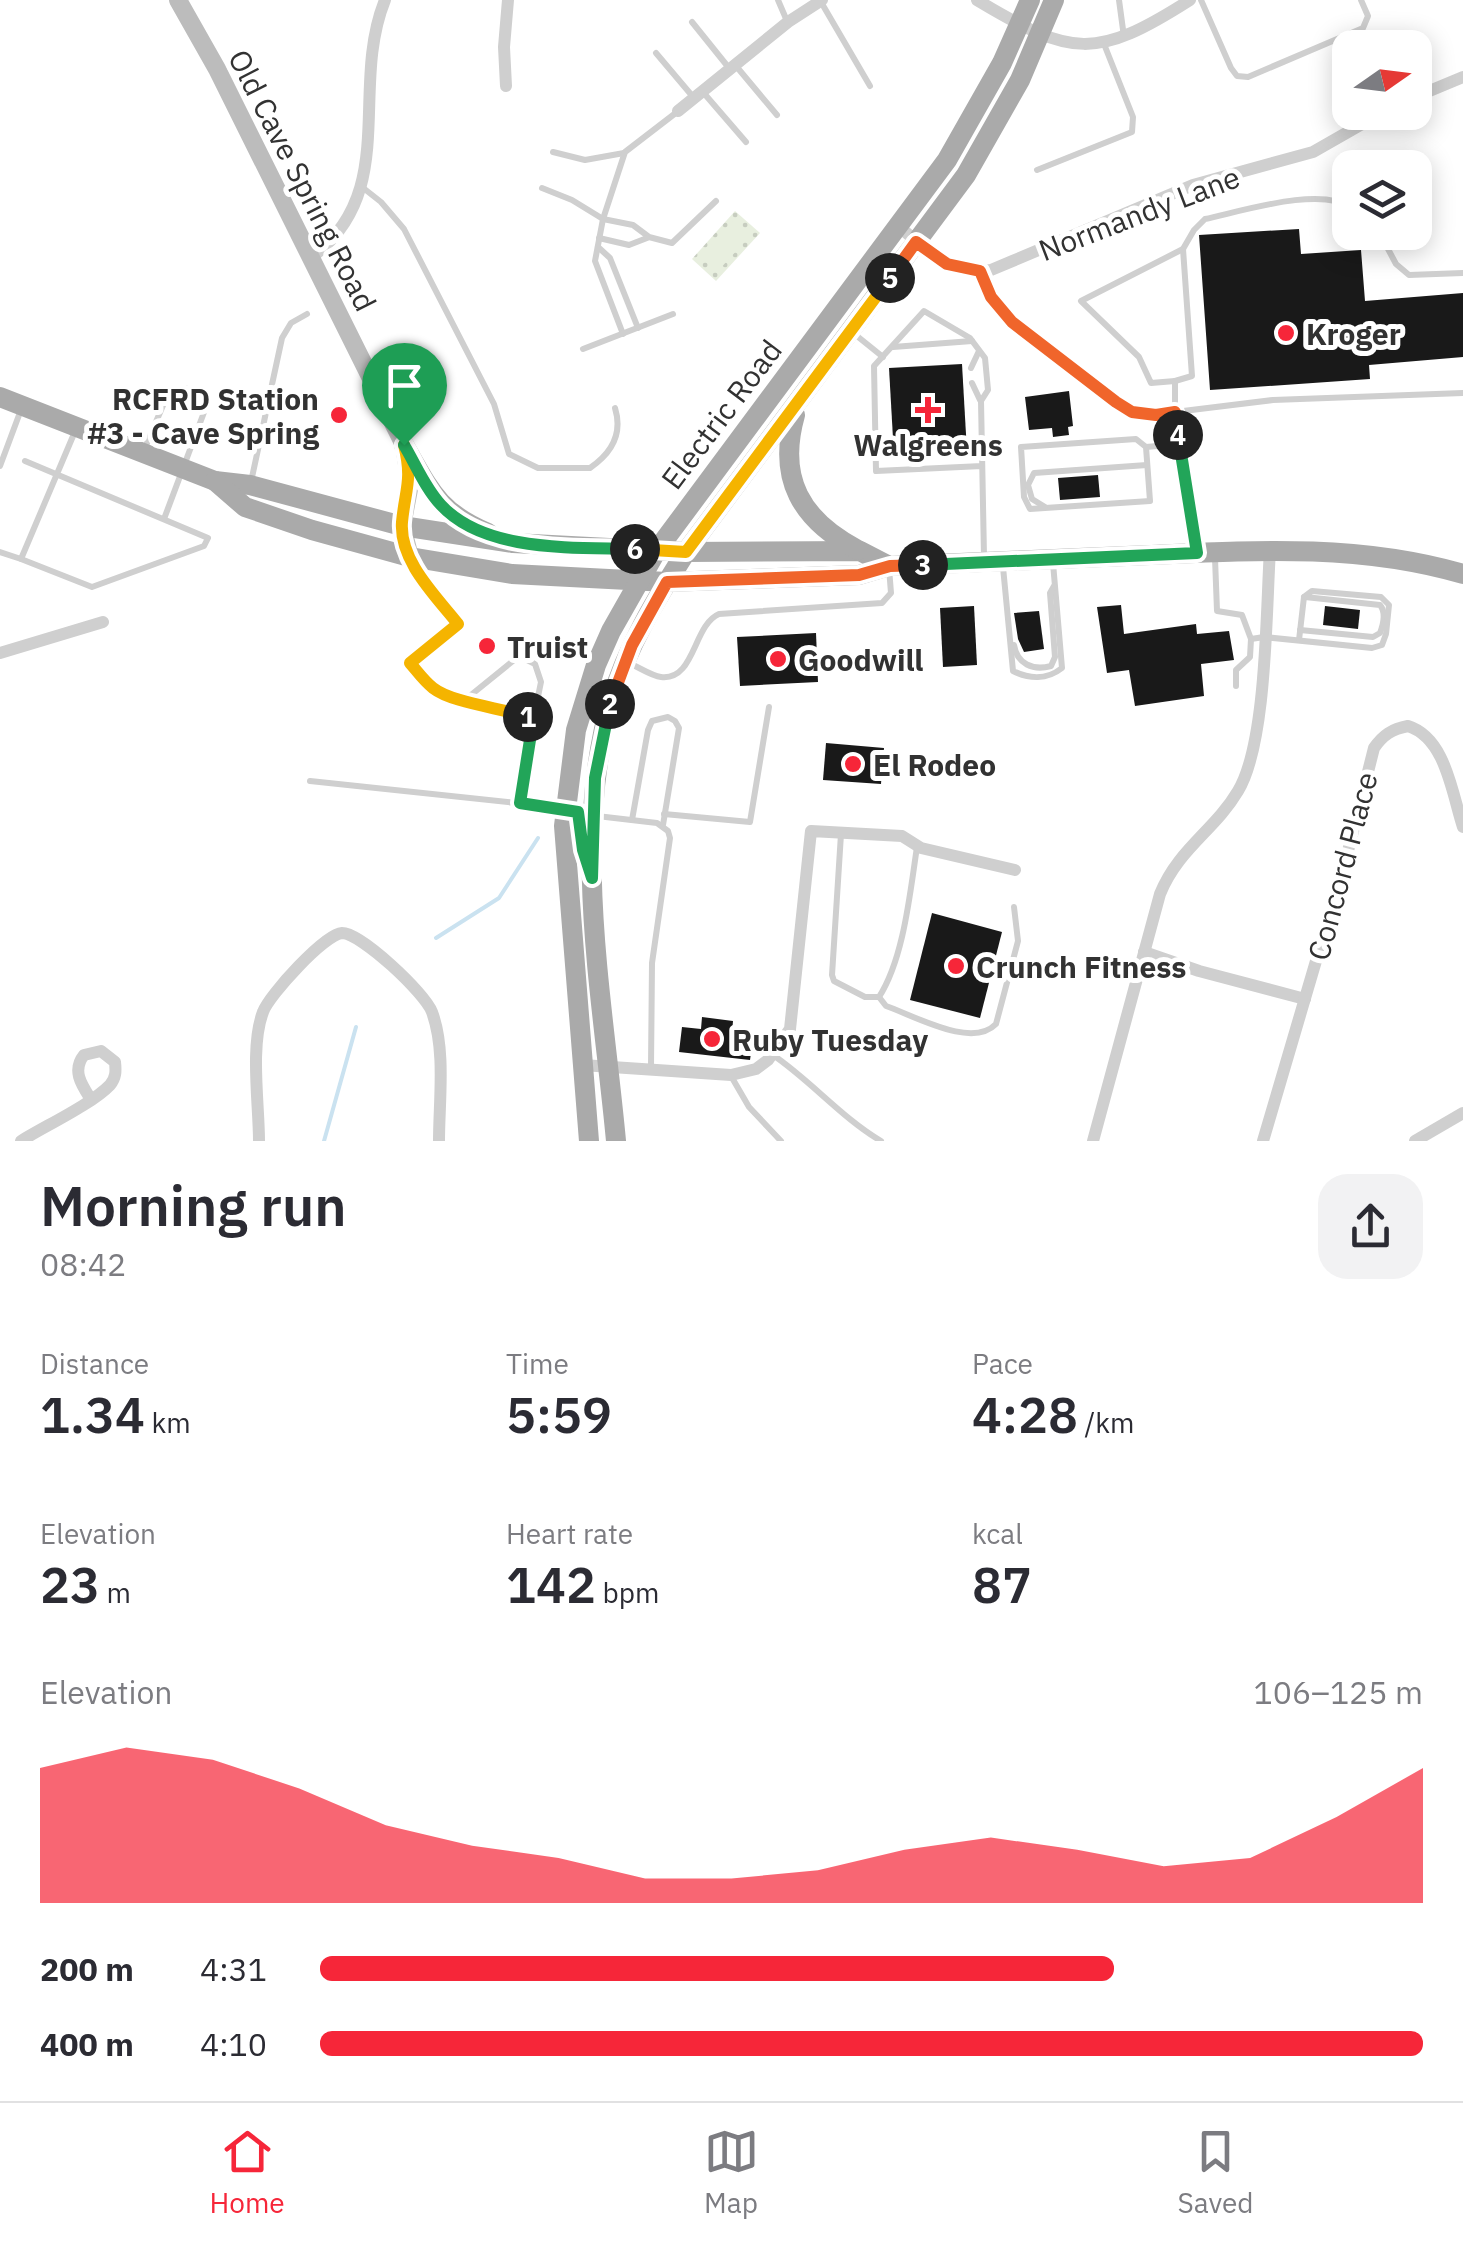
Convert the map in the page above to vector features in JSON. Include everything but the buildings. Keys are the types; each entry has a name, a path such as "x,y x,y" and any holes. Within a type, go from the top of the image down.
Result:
{"main road":[{"name":"Electric Road","path":"589,1141 565,808 570,760 583,701 610,631 657,550 899,226 974,115 1030,0"},
{"name":"Electric Road","path":"616,1141 592,878 592,816 602,737 625,661 686,552 992,134 1054,0"},
{"path":"0,397 215,481 250,485 402,526 513,543 686,552 860,551"},
{"path":"800,400 788,440 788,467 798,496 830,536 890,566"},
{"path":"404,445 443,508 466,524 513,543"},
{"path":"215,481 245,507 312,530 410,557 512,574 667,582 859,575 890,566 1270,550 1338,550 1386,556 1463,574"},
{"path":"565,808 578,812 592,878"}],"street":[{"name":"Old Cave Spring Road","path":"178,0 217,69 404,445 410,484 402,526 410,557"},
{"path":"312,257 339,233 362,187 368,151 372,40 385,0"},
{"path":"506,86 508,0"},
{"path":"678,111 821,0"},
{"path":"976,0 1042,33 1077,44 1104,44 1124,38 1190,0"},
{"path":"1432,90 1463,77"},
{"name":"Normandy Lane","path":"980,271 1009,264 1194,185 1312,152 1350,130"},
{"path":"899,226 947,264 980,271"},
{"path":"1092,1141 1168,872 1230,803 1247,773 1254,736 1258,638 1270,550"},
{"path":"0,653 103,622"},
{"name":"Concord Place","path":"1263,1141 1374,748 1380,739 1408,726 1430,739 1463,828"},
{"path":"582,1065 730,1075 756,1068 772,1056 790,1029 810,833 814,830 902,836 918,845 1015,870"},
{"path":"260,1141 258,1043 264,1008 329,936 338,933 355,936 420,992 432,1011 438,1048 439,1141"},
{"path":"1144,952 1305,998"},
{"path":"20,1141 90,1098"},
{"path":"1415,1141 1463,1113"}],"lane":[{"path":"778,0 788,22"},
{"path":"821,0 870,86"},
{"path":"1119,0 1124,38"},
{"path":"1202,0 1231,68 1237,76 1248,77 1363,28 1368,16 1361,0"},
{"path":"692,22 777,115"},
{"path":"1037,170 1132,132 1134,117 1104,44"},
{"path":"656,53 746,142"},
{"path":"553,152 585,160 625,152 678,111"},
{"path":"623,334 594,261 625,152"},
{"path":"362,187 404,229 494,404 509,454 534,468 590,468 612,447 618,434 615,408"},
{"path":"542,188 603,219 632,225 648,237 672,243 716,201"},
{"path":"1183,250 1081,301 1139,357 1152,383 1192,376 1183,250 1194,230 1205,219 1310,198 1332,201"},
{"path":"598,242 629,245 648,237"},
{"path":"598,242 610,258 638,328"},
{"path":"1389,250 1396,264 1409,275 1463,273"},
{"path":"980,271 991,297 1012,322 1132,412 1156,415 1273,400 1463,393"},
{"path":"981,401 988,390 984,358 979,350 972,340 924,311 874,366 876,471 982,466"},
{"path":"250,485 282,338 291,323 308,314"},
{"path":"583,350 673,314"},
{"path":"851,331 883,357"},
{"path":"892,348 972,340"},
{"path":"971,368 979,350"},
{"path":"1175,381 1180,444 1218,611 1242,615 1258,638"},
{"path":"972,383 981,401 982,466 994,562 1019,659 1038,669 1051,666 1055,656 1050,593 1055,584"},
{"path":"142,454 167,396 185,388 200,394 206,406 164,519"},
{"path":"0,466 22,406"},
{"path":"21,559 77,428"},
{"path":"1146,447 1150,501 1030,509 1024,497 1021,447 1136,439 1146,447 1180,444"},
{"path":"0,552 92,587 194,552 208,538 26,461"},
{"path":"1046,508 1032,499 1028,485 1034,473 1147,465"},
{"path":"410,557 458,624 410,663 436,691 533,721"},
{"path":"1008,620 1013,671 1025,677 1052,676 1062,668 1053,559"},
{"path":"625,661 660,677 676,674 686,665 703,625 719,614 882,603 891,593 890,566"},
{"path":"1258,638 1372,648 1382,645 1389,605 1381,597 1312,591 1304,597 1300,640"},
{"path":"1300,630 1373,637 1380,634 1382,627 1380,605 1304,597"},
{"path":"1236,686 1236,670 1250,658 1258,638"},
{"path":"466,699 519,656 534,664 540,682 520,803"},
{"path":"664,813 750,822 768,707"},
{"path":"632,820 648,730 652,721 668,717 679,728 662,825 670,838 652,963 651,1068"},
{"path":"310,781 565,808"},
{"path":"592,816 662,825"},
{"path":"841,831 832,974 834,981 865,997 879,996"},
{"path":"879,996 905,916 918,845"},
{"path":"879,996 886,1006 961,1034 978,1036 990,1031 996,1024 1018,940 1014,908"},
{"path":"772,1056 804,1076 881,1141"},
{"path":"730,1075 749,1107 781,1141"}],"green space":[{"path":"735,211 760,233 716,281 692,259"},
{"path":"733,221 749,237 718,271 701,256"}],"waterway":[{"path":"436,938 499,898 538,838"},
{"path":"324,1141 356,1027"}],"place":[{"name":"Kroger","path":"1286,333"},
{"name":"Walgreens","path":"928,410"},
{"name":"RCFRD Station #3 - Cave Spring","path":"339,415"},
{"name":"Truist","path":"487,646"},
{"name":"Goodwill","path":"778,659"},
{"name":"El Rodeo","path":"853,764"},
{"name":"Crunch Fitness","path":"956,966"},
{"name":"Ruby Tuesday","path":"712,1039"}],"route":[{"path":"916,242 947,264 980,271 991,297 1012,322 1116,402 1132,412 1175,412 1197,553 890,566 859,575 667,582 625,661 602,737 592,816 592,878 578,812 520,803 533,721 436,691 410,663 458,624 410,557 402,526 410,484 404,445 443,508 466,524 513,543 686,552 916,242"}]}
